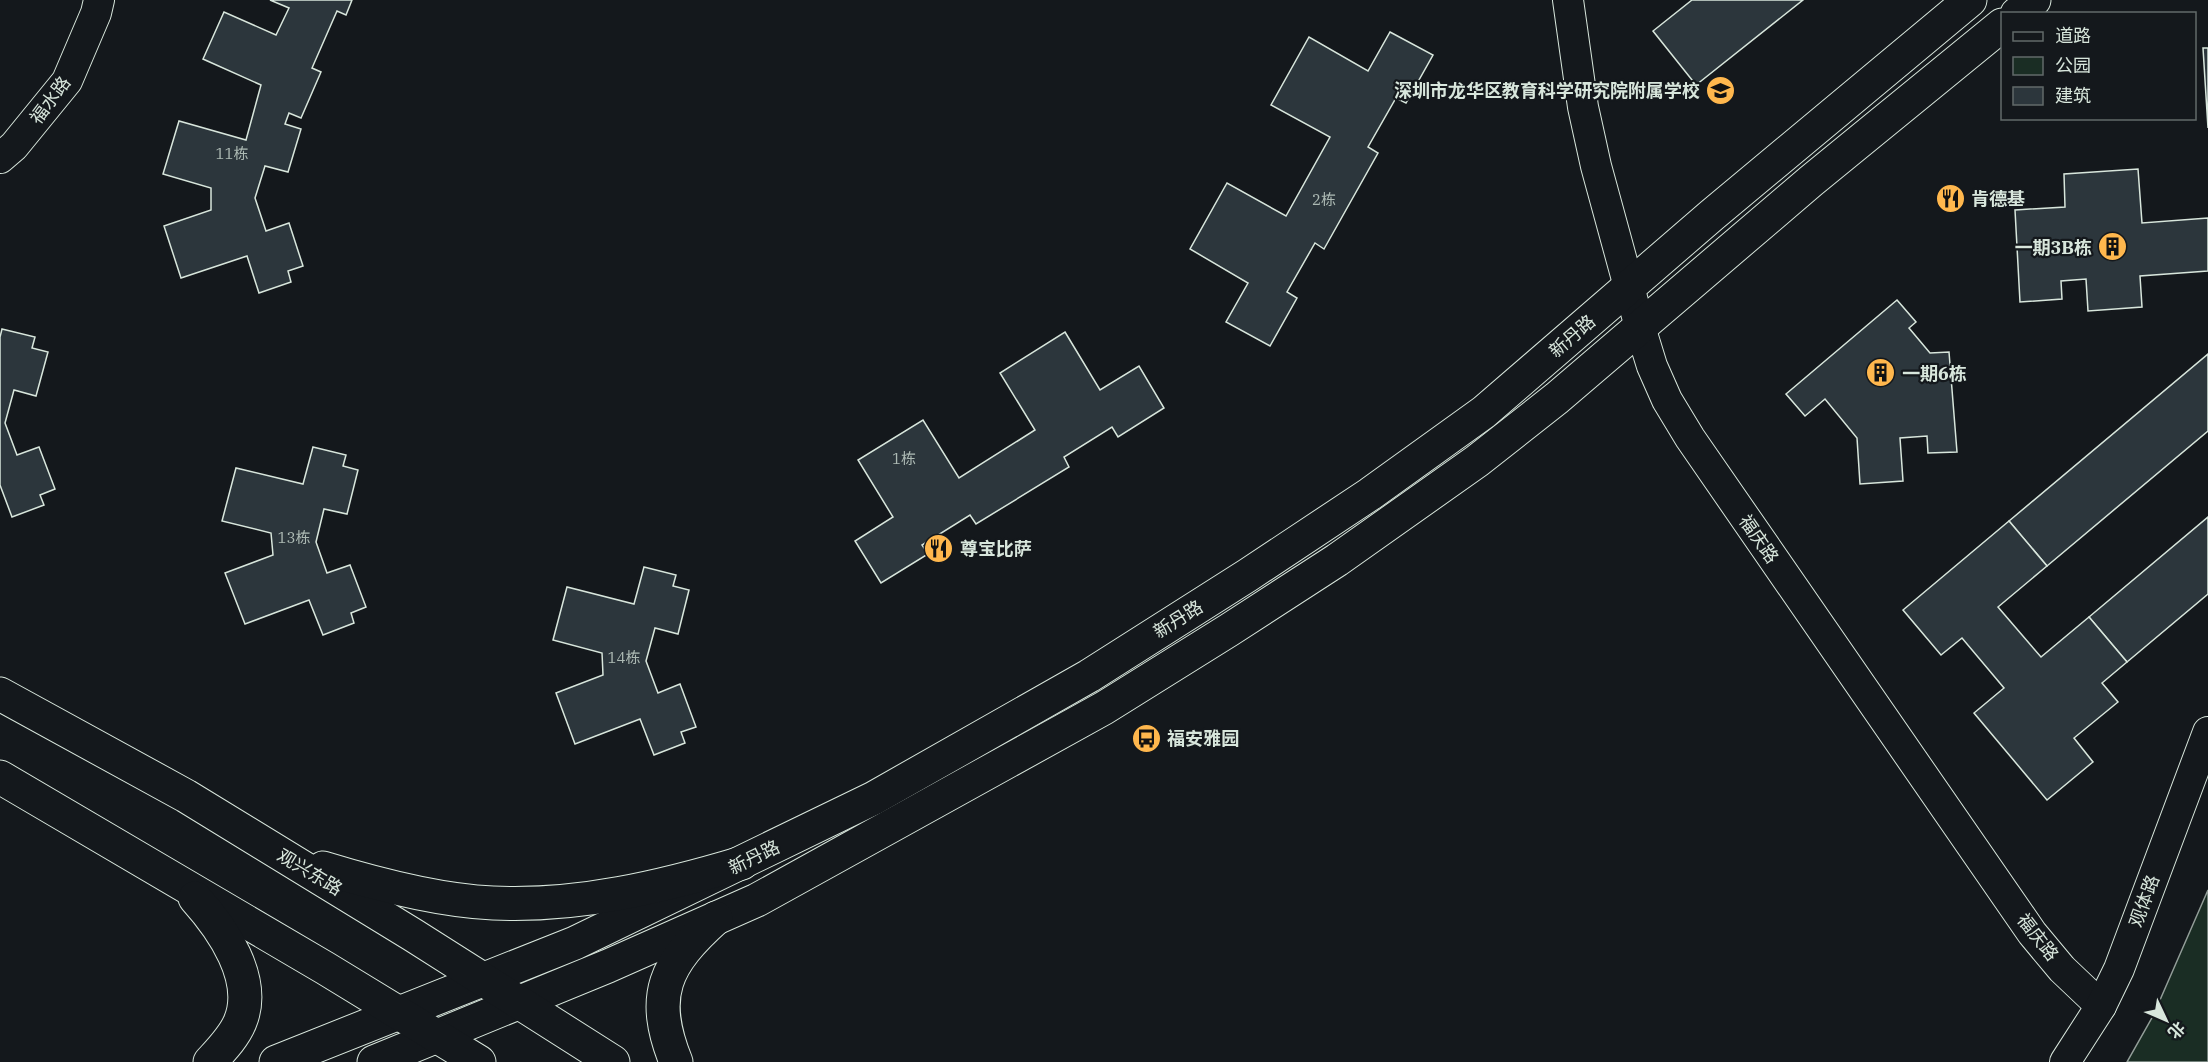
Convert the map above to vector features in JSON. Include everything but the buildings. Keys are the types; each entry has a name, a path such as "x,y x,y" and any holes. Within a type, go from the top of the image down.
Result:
{"main road":[{"name":"新丹路","path":"276,1062 575,943 874,798 1089,676 1370,494 1484,412 1861,89 1970,0"},
{"path":"2019,12 2034,0"},
{"name":"新丹路","path":"374,1062 608,966 757,900 1095,714 1239,624 1337,560 1477,461 1557,398 1811,181 2001,26"},
{"name":"观兴东路","path":"0,694 186,796 613,1062"},
{"path":"0,777 182,883 479,1062"},
{"path":"282,855 338,873 398,887 493,903 554,901 635,891 742,863"},
{"path":"182,883 218,926 229,946 243,983 245,1003 240,1022 231,1038 210,1062"},
{"path":"676,1062 662,1020 663,998 668,976 679,955 693,938 716,918"}],"street":[{"name":"福水路","path":"0,158 14,146 68,81 96,13 99,0"},
{"name":"福庆路","path":"1568,0 1583,107 1596,166 1640,327 1652,366 1664,391 1697,448 2032,933 2062,969 2101,1006"},
{"name":"观体路","path":"2064,1062 2101,1006 2119,969 2208,732"}],"green space":[{"path":"2208,890 2208,1062 2127,1062 2153,1016"}],"place":[{"name":"深圳市龙华区教育科学研究院附属学校","path":"1721,90"},
{"name":"肯德基","path":"1950,198"},
{"name":"一期3B栋","path":"2113,247"},
{"name":"一期6栋","path":"1881,373"},
{"name":"尊宝比萨","path":"939,548"},
{"name":"福安雅园","path":"1146,738"}]}
